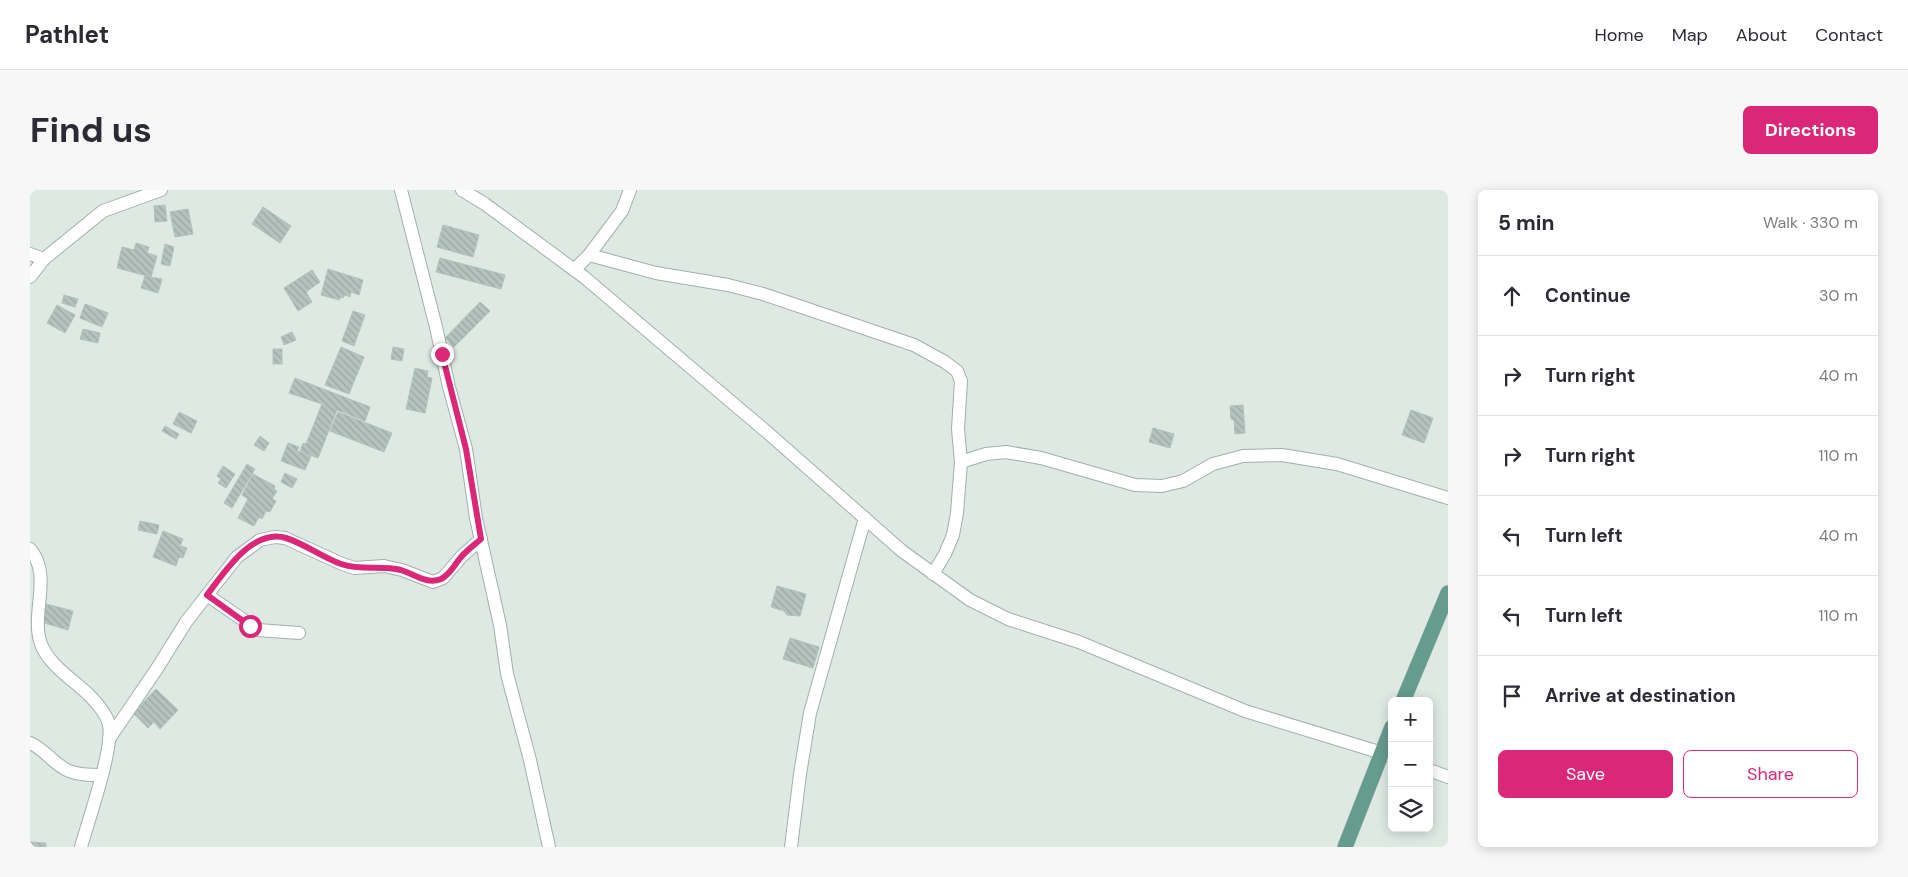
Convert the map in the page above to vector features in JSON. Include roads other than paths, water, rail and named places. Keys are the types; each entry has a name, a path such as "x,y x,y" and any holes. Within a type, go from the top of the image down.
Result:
{"main road":[{"path":"1405,697 1448,593"},
{"path":"1345,847 1386,754"}],"street":[{"path":"30,277 44,259 103,211 160,190"},
{"path":"401,190 436,327 449,387 460,423 481,539 500,625 507,674 530,760 549,847"},
{"path":"462,190 485,204 574,270 768,432 865,518 933,574 970,600 1008,619 1079,642 1245,711 1386,754"},
{"path":"574,270 589,255 622,211 630,190"},
{"path":"30,254 44,259"},
{"path":"589,255 656,273 728,285 763,294 914,345 957,371 961,381 958,429 961,462 958,513 953,535 945,554 933,574"},
{"path":"961,462 986,454 1006,452 1041,458 1135,485 1162,486 1182,482 1213,464 1243,456 1282,455 1337,464 1448,498"},
{"path":"791,847 810,713 865,518"},
{"path":"109,738 153,676 186,622 237,557 260,540 275,536 286,538 354,568 384,566 402,570 433,582 443,578 462,556 481,539"},
{"path":"30,549 39,562 40,579 37,626 40,644 57,666 91,697 109,724 109,738 101,775 81,847"},
{"path":"207,595 258,630 299,633"},
{"path":"30,742 39,747 67,771 101,775"},
{"path":"1433,771 1448,777"}]}
